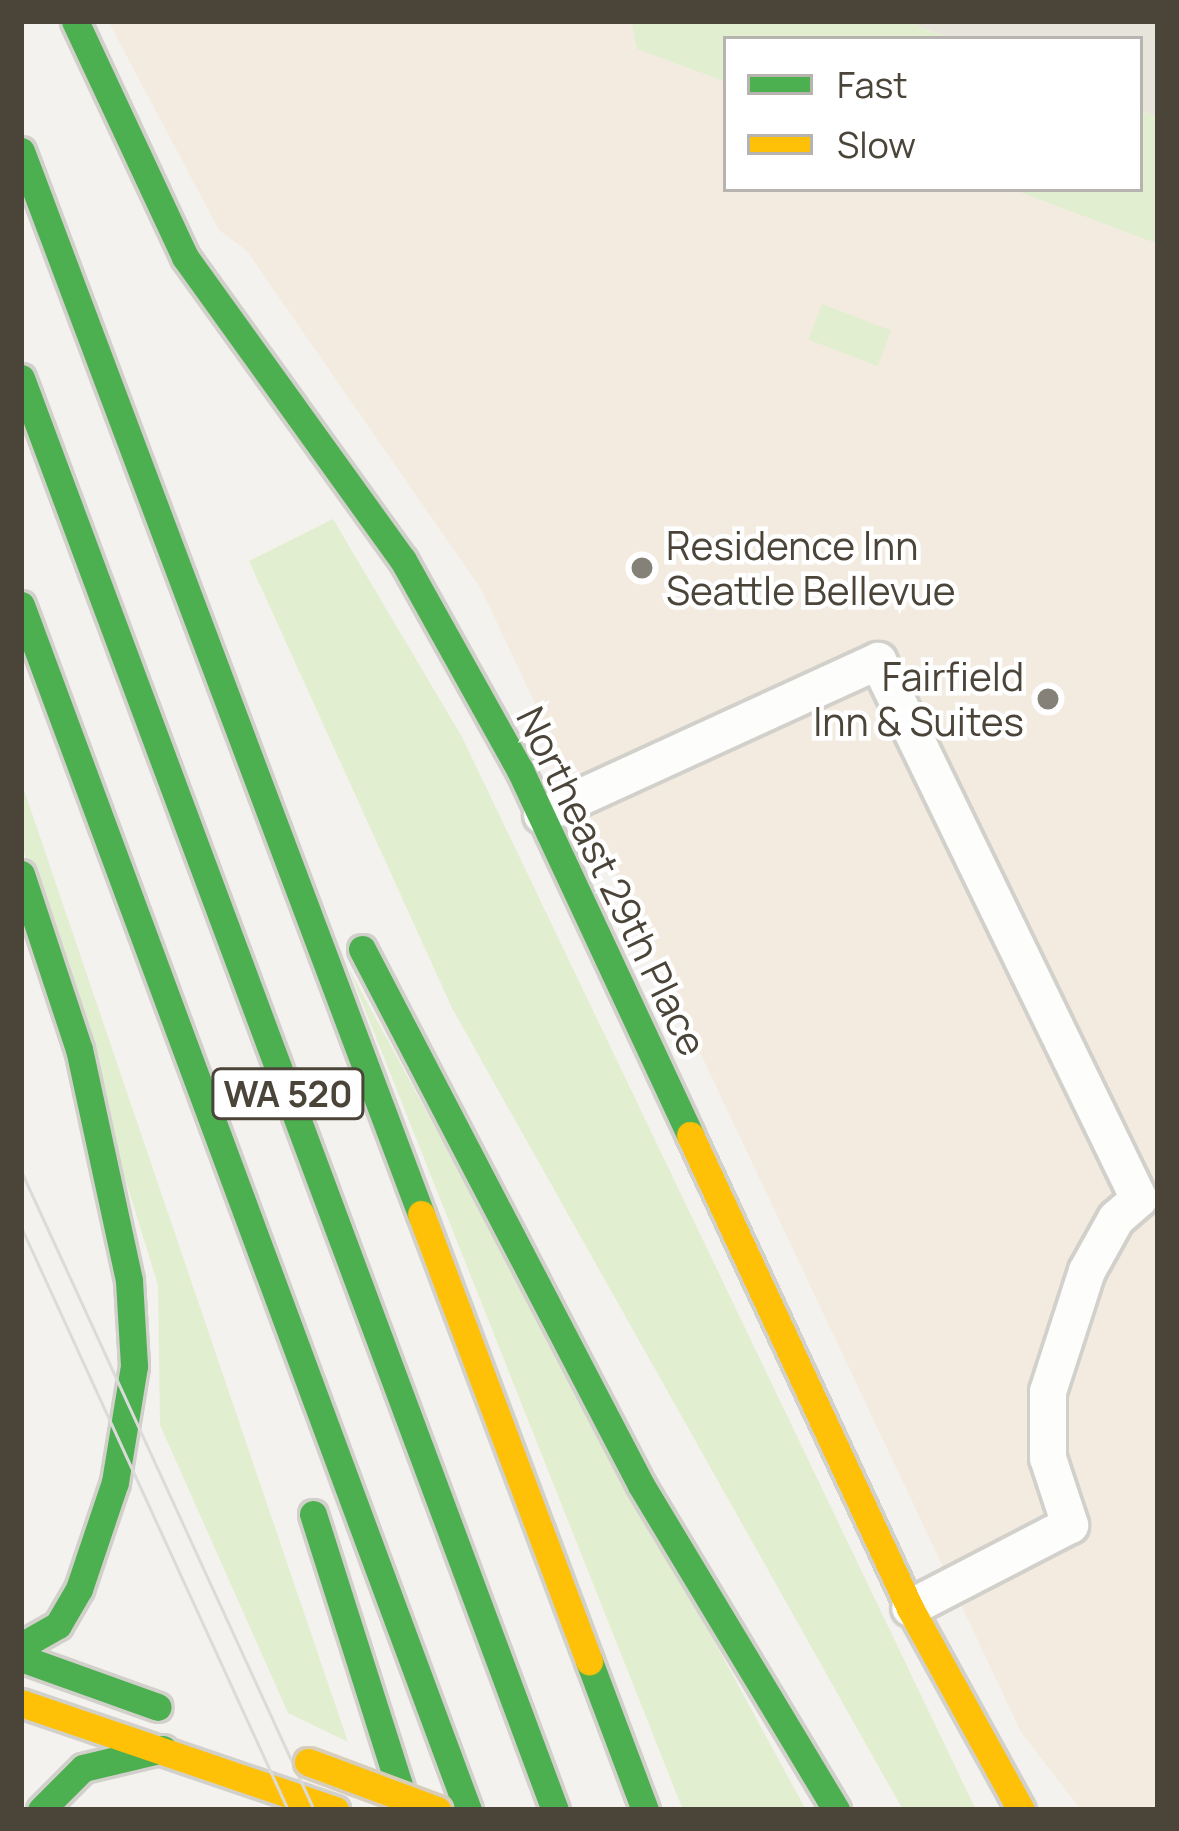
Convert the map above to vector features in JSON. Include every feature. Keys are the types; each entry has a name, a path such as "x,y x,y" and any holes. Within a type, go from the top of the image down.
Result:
{"main road":[{"name":"Northeast 29th Place","path":"75,21 185,257 403,560 542,815 910,1608 1021,1810"},
{"path":"21,151 189,582 515,1478 645,1810"},
{"name":"WA 520","path":"21,378 555,1810"},
{"path":"189,582 340,906 631,1467 836,1810"},
{"name":"WA 520","path":"21,605 468,1810"},
{"path":"64,728 109,905 199,1174"},
{"path":"21,874 79,1049 129,1281 134,1366 115,1482 79,1589 58,1625 21,1646"},
{"path":"304,1487 406,1810"},
{"path":"21,1658 182,1715"},
{"path":"21,1703 326,1807"},
{"path":"41,1810 83,1768 164,1749"},
{"path":"298,1758 436,1810"}],"street":[{"path":"542,815 878,662 1139,1199 1116,1220 1087,1271 1048,1392 1048,1458 1070,1525 910,1608"}],"shaded area":[{"path":"108,21 631,21 637,49 723,81 723,192 1019,192 1158,244 1158,1810 1081,1810 1021,1732 481,589 246,250 219,230"},
{"path":"905,21 1158,21 1158,117 1143,111 1143,36 944,36"}],"green space":[{"path":"631,21 905,21 944,36 723,36 723,81 637,49"},
{"path":"1143,111 1158,117 1158,244 1019,192 1143,192"},
{"path":"822,304 891,331 877,366 808,339"},
{"path":"333,519 462,737 976,1810 903,1810 452,1008 249,561"},
{"path":"21,781 348,1742 288,1713 160,1425 158,1285 21,842"},
{"path":"348,967 806,1810 683,1810"}],"tram line":[{"path":"21,1171 314,1810"},
{"path":"21,1227 288,1810"}],"traffic: fast":[{"path":"75,21 185,257 403,560 520,770 690,1135"},
{"path":"21,151 421,1214"},
{"path":"21,378 555,1810"},
{"path":"21,605 468,1810"},
{"path":"21,874 79,1049 129,1281 134,1366 115,1482 79,1589 58,1625 21,1646"},
{"path":"362,949 641,1485 836,1810"},
{"path":"313,1514 407,1810"},
{"path":"21,1658 158,1707"},
{"path":"589,1661 645,1810"},
{"path":"41,1810 83,1768 163,1749"}],"traffic: slow":[{"path":"690,1135 910,1608 1021,1810"},
{"path":"421,1214 589,1661"},
{"path":"21,1703 335,1810"},
{"path":"308,1762 437,1810"}],"place":[{"name":"Residence Inn Seattle Bellevue","path":"642,568"},
{"name":"Fairfield Inn & Suites","path":"1048,699"}]}
